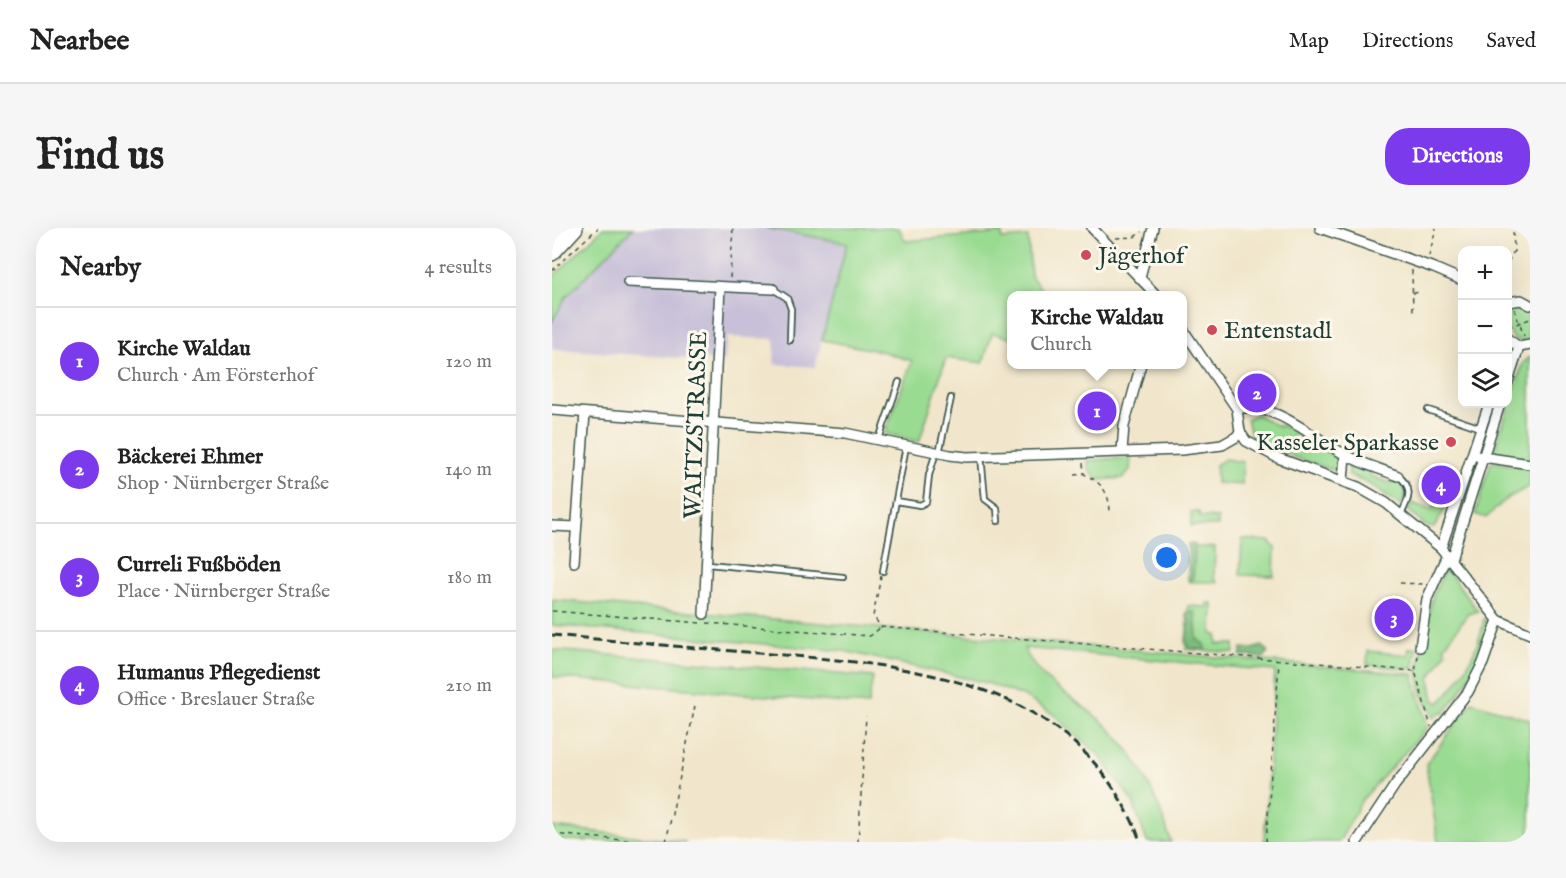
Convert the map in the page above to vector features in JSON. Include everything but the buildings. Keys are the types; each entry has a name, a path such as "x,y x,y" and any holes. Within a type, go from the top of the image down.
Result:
{"main road":[{"path":"552,232 556,228"},
{"path":"552,253 575,228"}],"street":[{"path":"1092,228 1152,291"},
{"path":"1320,228 1458,278"},
{"path":"1140,277 1149,229"},
{"path":"628,282 773,289"},
{"name":"WAITZSTRASSE","path":"704,618 725,287"},
{"path":"1512,301 1529,302"},
{"path":"1187,335 1237,409 1240,432 1251,446 1343,481 1371,494 1401,514 1446,554 1498,620 1530,634"},
{"path":"1512,374 1526,346"},
{"path":"1122,451 1124,426 1140,369"},
{"path":"1237,409 1259,408 1300,427 1345,455 1398,476"},
{"path":"1446,554 1472,456 1488,408"},
{"path":"1420,646 1431,586 1446,554 1499,408"},
{"path":"552,410 715,421 844,433 937,453 981,456 1203,448 1230,442 1240,432"},
{"path":"574,562 585,412"},
{"path":"1343,481 1345,455"},
{"path":"1472,456 1530,464"},
{"path":"552,526 576,527"},
{"path":"1357,842 1395,785 1468,692 1483,663 1498,620"}],"lane":[{"path":"773,289 788,298 791,309 790,340"},
{"path":"879,439 899,382"},
{"path":"896,501 920,505 926,502 929,475 951,398"},
{"path":"1428,410 1481,428"},
{"path":"883,571 906,446"},
{"path":"981,456 985,499 997,508 998,521"},
{"path":"1398,476 1406,481 1409,494 1401,514"},
{"path":"708,564 843,578"}],"path":[{"path":"552,271 598,228"},
{"path":"725,287 732,228"},
{"path":"1426,265 1436,228"},
{"path":"1105,242 1112,238 1134,237 1149,229"},
{"path":"1512,255 1514,251 1513,229 1518,230"},
{"path":"1413,313 1410,279 1414,261"},
{"path":"1412,293 1421,292"},
{"path":"1512,307 1526,346"},
{"path":"1512,325 1530,319"},
{"path":"1287,461 1300,427"},
{"path":"1083,466 1084,474"},
{"path":"1075,475 1084,474 1101,484 1107,492 1110,511"},
{"path":"881,627 873,616 883,571"},
{"path":"1400,583 1431,586"},
{"path":"552,611 704,618 870,636 881,627 1280,662 1415,671"},
{"path":"1420,646 1415,671 1431,727"},
{"path":"1266,842 1280,662"},
{"path":"666,842 695,706"},
{"path":"858,842 866,716"},
{"path":"552,834 646,842"}],"shaded area":[{"path":"633,228 766,228 847,243 815,367 774,364 775,339 727,337 725,361 552,349 552,313"}],"green space":[{"path":"603,228 633,228 566,297 552,322 552,278"},
{"path":"766,228 899,228 905,241 1002,233 1002,239 1028,237 1031,276 1043,291 1007,291 1007,337 992,333 983,363 946,358 919,442 885,433 912,361 884,352 822,340 847,243"},
{"path":"1512,305 1523,305 1529,311 1528,341 1516,340 1512,337"},
{"path":"1530,357 1530,462 1492,457 1508,408 1512,408 1512,396 1523,363"},
{"path":"1256,414 1279,427 1280,425 1297,432 1293,436 1288,455 1252,438 1247,419"},
{"path":"1300,434 1337,458 1339,456 1339,472 1291,456"},
{"path":"1131,458 1130,470 1123,478 1098,480 1088,468 1088,460"},
{"path":"1225,459 1243,462 1242,485 1216,483 1216,465"},
{"path":"1349,462 1373,468 1370,476 1391,483 1395,478 1402,482 1406,493 1401,506 1367,483 1349,475"},
{"path":"1491,462 1530,467 1530,486 1506,499 1486,518 1475,514"},
{"path":"1444,497 1451,499 1434,528 1426,526 1408,510 1412,503 1430,510"},
{"path":"1191,512 1199,512 1200,517 1218,518 1218,526 1191,526"},
{"path":"1242,539 1269,541 1275,548 1274,576 1240,575"},
{"path":"1188,545 1195,545 1193,573 1192,580 1188,580"},
{"path":"1190,547 1215,547 1214,578 1217,582 1189,582"},
{"path":"1448,571 1478,611 1468,614 1444,647 1446,652 1430,678 1434,700 1439,703 1462,675 1478,642 1484,619 1490,627 1477,662 1466,683 1443,714 1440,712 1434,718 1422,693 1418,671 1432,598 1444,572"},
{"path":"552,600 1413,674 1428,727 1362,800 1339,842 1264,842 1275,671 1024,648 1040,672 1107,726 1119,738 1138,765 1154,795 1171,842 1147,842 1133,802 1100,756 1053,714 1023,696 987,683 844,651 552,625"},
{"path":"1207,603 1213,603 1212,634 1217,635 1217,644 1234,644 1234,653 1186,649 1188,606 1207,607"},
{"path":"1195,612 1197,639 1205,645 1205,650 1191,649 1185,642 1190,623 1186,614"},
{"path":"1262,646 1268,651 1264,658 1240,655 1242,648 1252,649"},
{"path":"1409,648 1417,648 1413,669 1367,665 1368,651 1408,655"},
{"path":"552,650 873,677 868,705 552,677"},
{"path":"1472,702 1530,720 1530,842 1438,842 1426,764"},
{"path":"552,827 686,842 552,840"}],"railway":[{"path":"552,635 847,661 950,680 998,696 1042,719 1081,749 1114,789 1132,821 1140,842"}],"place":[{"name":"Jägerhof","path":"1086,255"},
{"name":"Entenstadl","path":"1212,330"},
{"name":"Bäckerei Ehmer","path":"1257,393"},
{"name":"Kirche Waldau","path":"1097,411"},
{"name":"Kasseler Sparkasse","path":"1451,442"},
{"name":"Humanus Pflegedienst","path":"1441,485"},
{"name":"Curreli Fußböden","path":"1394,618"}]}
